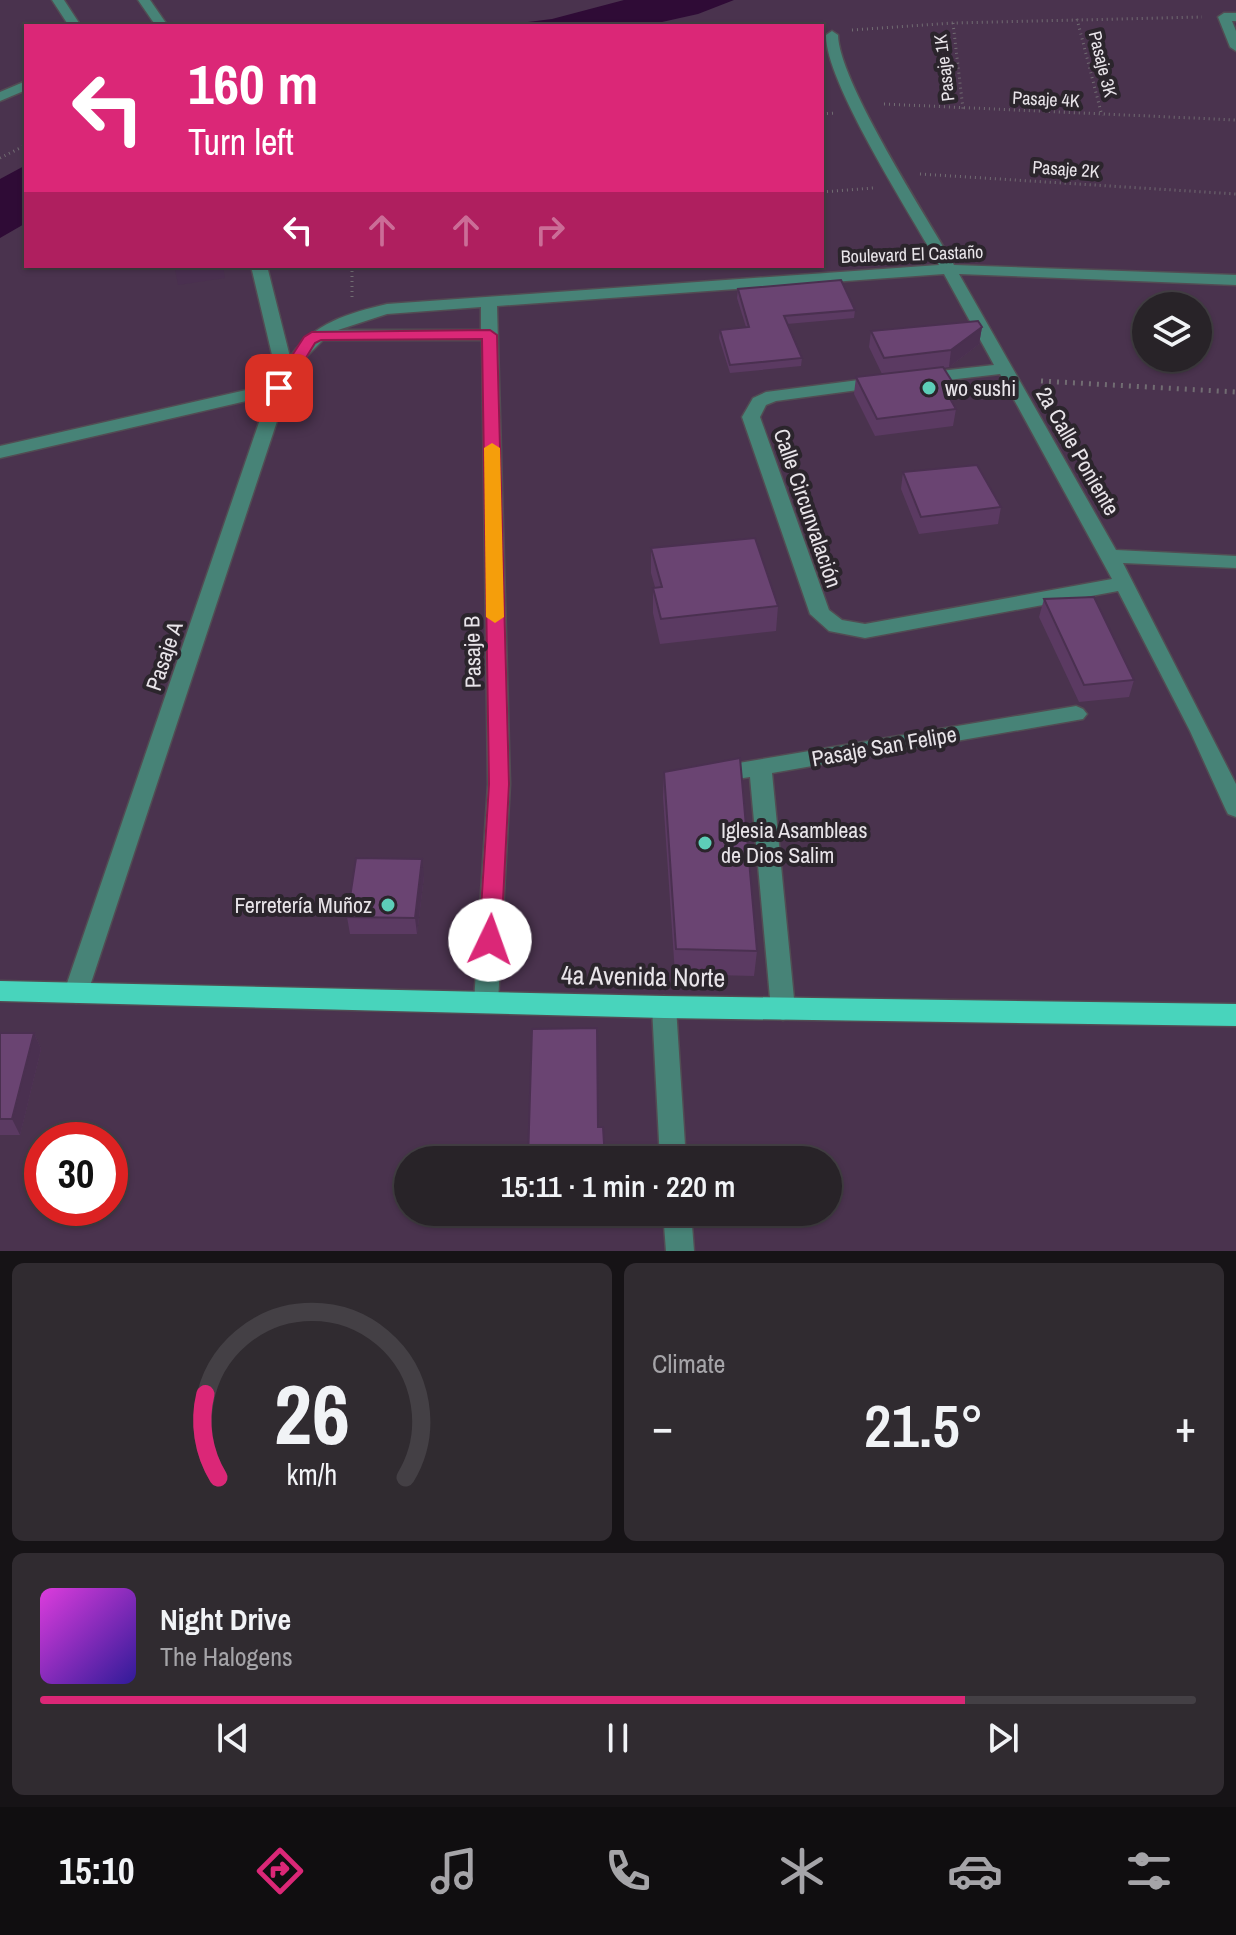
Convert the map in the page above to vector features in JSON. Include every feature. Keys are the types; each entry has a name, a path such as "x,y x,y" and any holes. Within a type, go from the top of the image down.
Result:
{"main road":[{"name":"4a Avenida Norte","path":"0,991 664,1007 1236,1015"}],"street":[{"path":"58,0 74,24"},
{"path":"144,0 159,24"},
{"path":"1230,17 1236,47"},
{"path":"165,24 178,19"},
{"name":"2a Calle Poniente","path":"832,35 832,50 855,102 1110,556 1201,731 1236,808"},
{"path":"0,97 24,86"},
{"path":"0,452 282,382 259,268"},
{"name":"Boulevard El Castaño","path":"313,338 352,316 387,309 947,269 1236,280"},
{"name":"Pasaje B","path":"486,1002 499,784 489,301"},
{"path":"313,338 490,335"},
{"name":"Pasaje A","path":"76,992 282,382 313,338"},
{"name":"Calle Circunvalación","path":"1006,374 901,380 772,396 759,402 751,417 820,614 836,626 865,631 1124,583"},
{"path":"1110,556 1236,562"},
{"name":"Pasaje San Felipe","path":"693,778 1076,714"},
{"path":"760,767 783,1009"},
{"path":"664,1007 672,1146"},
{"path":"678,1226 680,1251"}],"path":[{"path":"832,35 855,29 953,23 1230,17"},
{"name":"Pasaje 3K","path":"1077,19 1102,116"},
{"name":"Pasaje 1K","path":"953,23 963,109"},
{"name":"Pasaje 4K","path":"855,102 1236,120"},
{"path":"0,158 24,146"},
{"name":"Pasaje 2K","path":"824,192 898,180 1236,194"},
{"path":"1006,374 1236,392"}],"shaded area":[{"path":"0,0 1236,0 1236,1251 0,1251"},
{"path":"624,0 734,0 698,14 653,24 512,24 552,19"},
{"path":"24,166 24,224 0,238 0,179"}],"building":[{"path":"841,280 855,310 784,316 802,358 730,365 720,330 749,327 738,289"},
{"path":"978,321 982,327 951,350 884,358 871,331"},
{"path":"943,367 955,386 944,388 956,409 877,419 856,377"},
{"path":"977,465 1001,507 921,517 903,472"},
{"path":"755,538 778,606 661,619 653,588 662,587 651,548"},
{"path":"1094,597 1134,680 1084,685 1044,599"},
{"name":"Iglesia Asambleas de Dios Salim","path":"740,758 757,951 676,949 664,772"},
{"name":"Ferretería Muñoz","path":"356,858 422,859 415,918 347,917"},
{"path":"597,1028 598,1127 603,1127 604,1146 528,1146 532,1029"},
{"path":"0,1033 34,1033 12,1119 0,1119"}],"slow traffic":[{"path":"492,448 495,617"}],"place":[{"name":"wo sushi","path":"929,388"},
{"name":"Iglesia Asambleas de Dios Salim","path":"705,843"},
{"name":"Ferretería Muñoz","path":"388,905"}],"route":[{"path":"279,388 309,340 318,335 490,335 499,784 490,940"}]}
